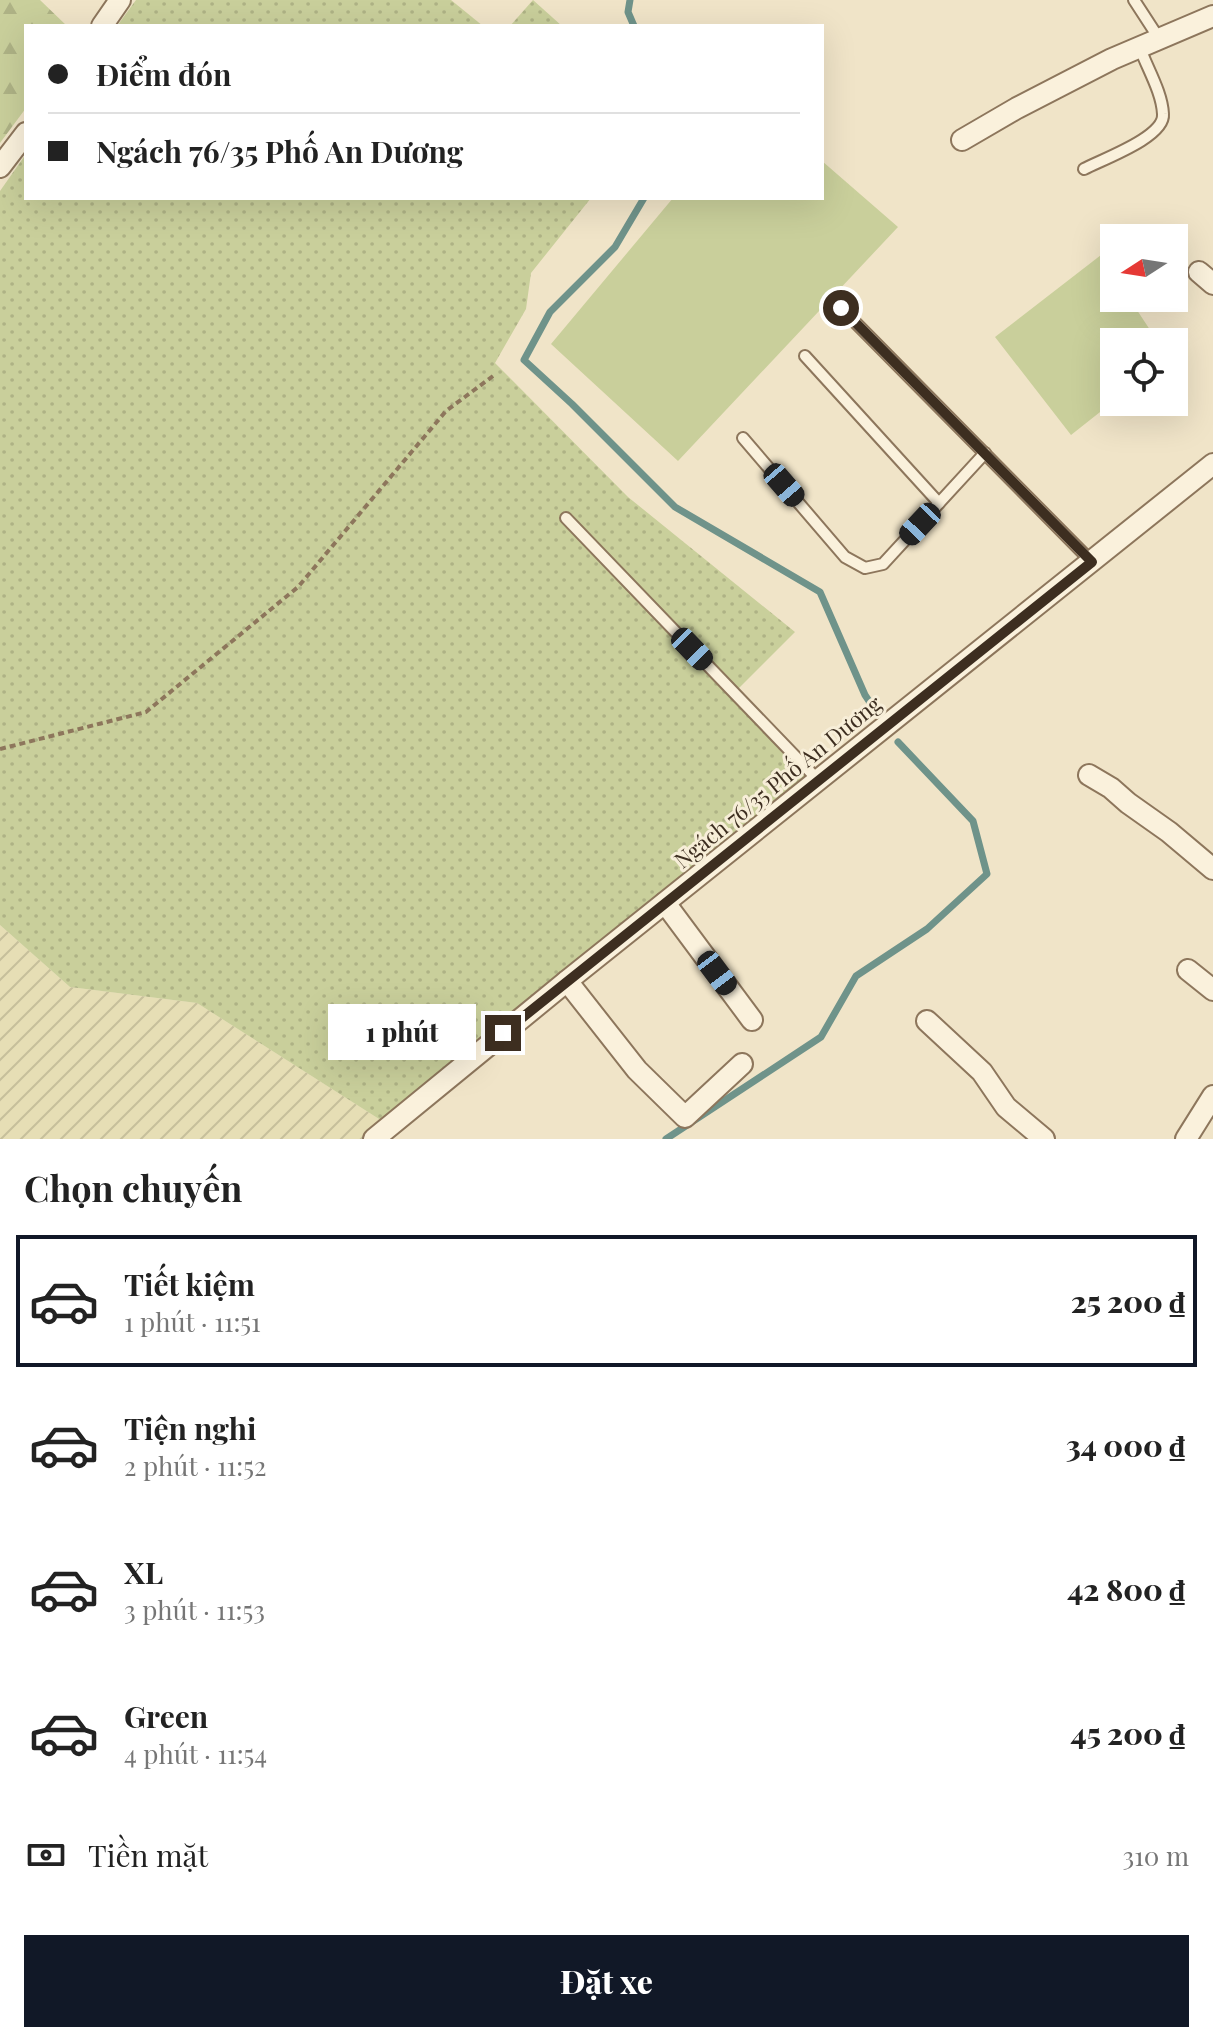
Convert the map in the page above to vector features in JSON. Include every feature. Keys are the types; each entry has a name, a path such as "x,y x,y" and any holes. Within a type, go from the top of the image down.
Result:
{"street":[{"path":"103,24 120,0"},
{"path":"962,140 1112,59 1213,16"},
{"path":"0,167 24,136"},
{"name":"Ngách 76/35 Phố An Dương","path":"374,1139 1213,464"},
{"path":"1089,775 1111,788 1213,869"},
{"path":"665,903 752,1020"},
{"path":"1188,970 1213,990"},
{"path":"567,981 637,1070 685,1117 742,1064"},
{"path":"927,1021 982,1072 1006,1107 1044,1139"},
{"path":"1186,1139 1213,1096"}],"lane":[{"path":"1134,0 1160,40"},
{"path":"1084,169 1161,127 1164,117 1161,104 1140,48"},
{"path":"841,308 1092,562"},
{"path":"805,356 939,503"},
{"path":"743,438 845,557 865,568 883,564 985,453"},
{"path":"566,518 818,780"}],"path":[{"path":"0,749 146,712 298,587 446,411 493,376"}],"shaded area":[{"path":"0,925 70,987 197,1003 390,1126 374,1139 0,1139"}],"green space":[{"path":"0,0 40,0 65,24 24,24 24,111 0,143"},
{"path":"136,0 451,0 481,24 118,24"},
{"path":"533,0 560,24 512,24"},
{"path":"24,157 24,200 589,200 531,273 526,309 495,363 628,497 795,632 734,693 818,780 390,1126 197,1003 70,987 0,925 0,191"},
{"path":"824,163 898,227 678,461 551,344 671,200 824,200"},
{"path":"1100,256 1100,312 1138,312 1149,328 1100,328 1100,412 1071,435 995,337"}],"waterway":[{"path":"630,0 628,12 633,24"},
{"path":"643,200 615,247 550,312 524,360 675,507 820,592 865,695 875,710"},
{"path":"666,1139 821,1037 856,976 927,929 987,874 973,821 898,742"}],"route":[{"path":"503,1033 1092,562 841,308"}]}
